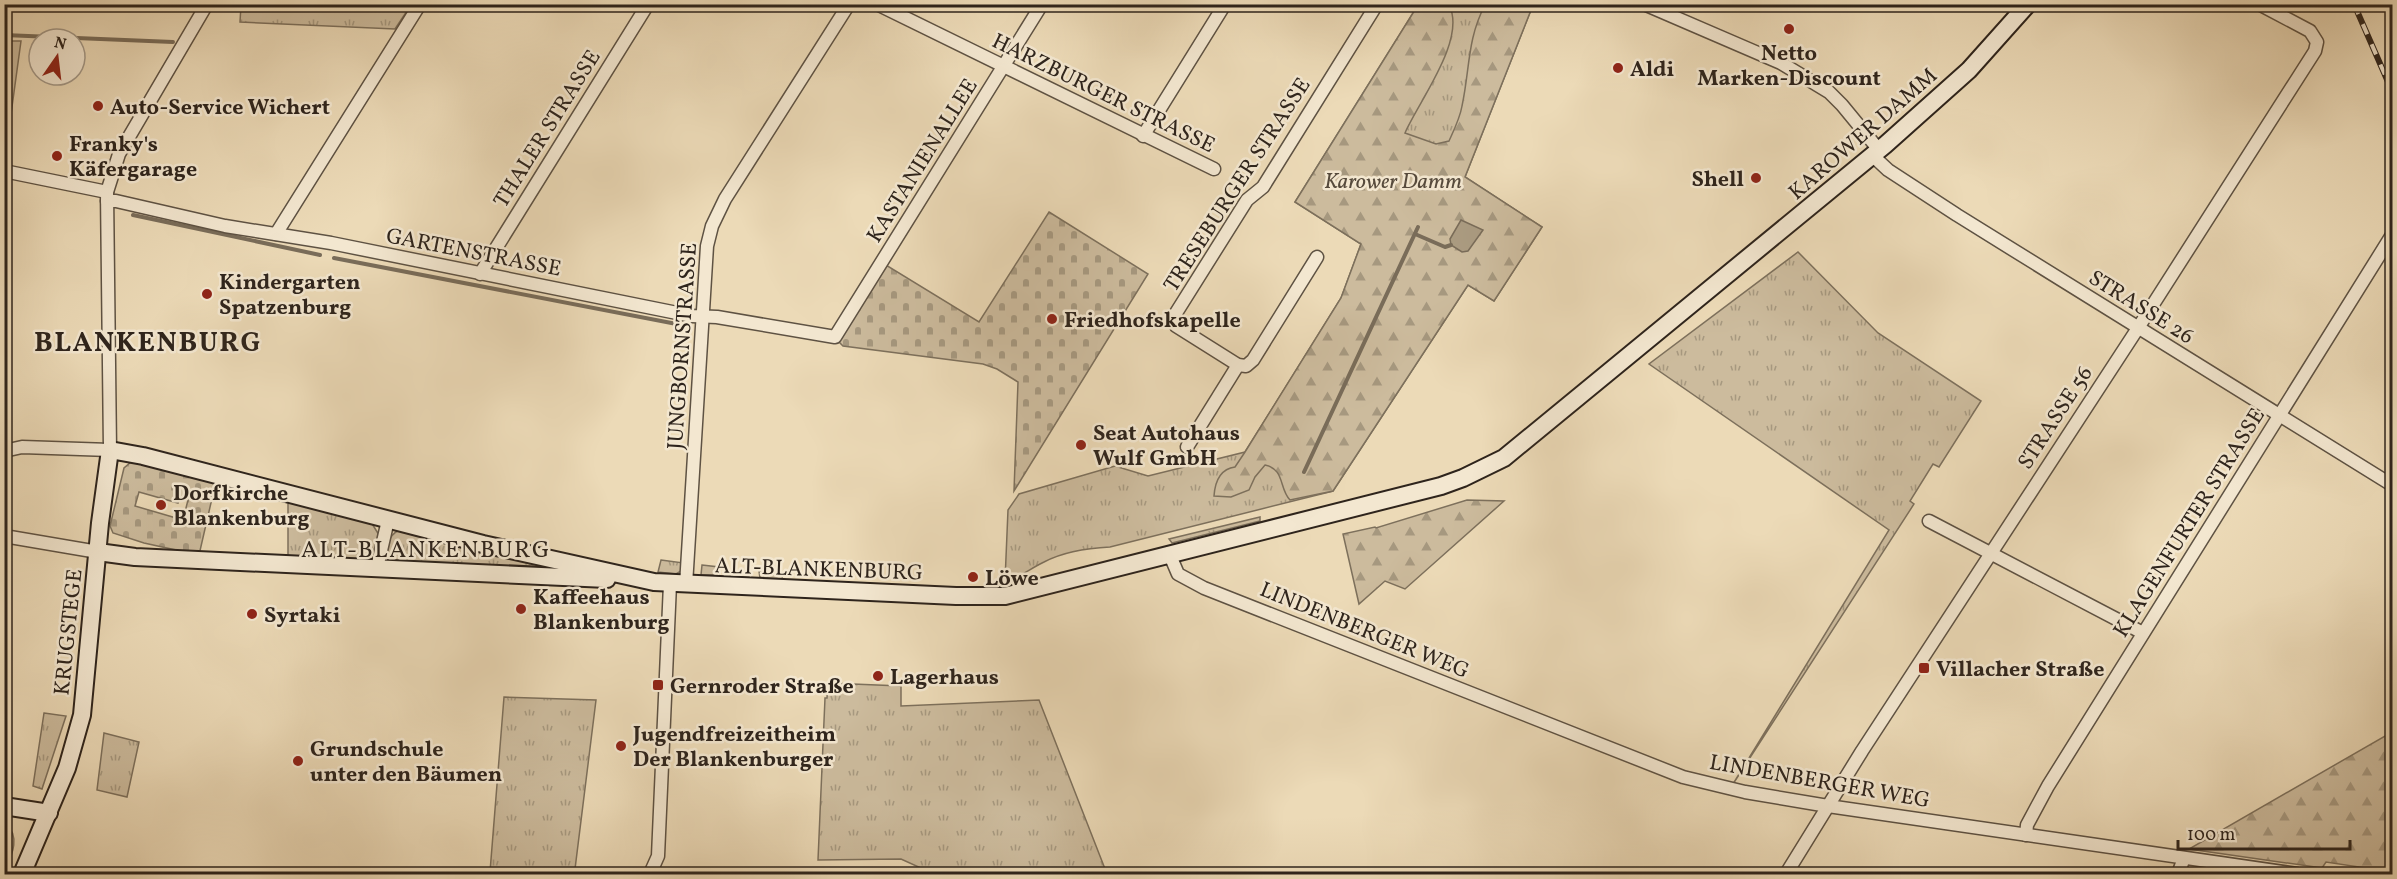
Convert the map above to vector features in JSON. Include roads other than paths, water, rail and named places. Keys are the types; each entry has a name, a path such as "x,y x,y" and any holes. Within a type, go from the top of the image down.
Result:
{"main road":[{"name":"KAROWER DAMM","path":"1005,596 1441,486 1486,468 1504,458 1876,153 1969,70 2028,4"},
{"name":"ALT-BLANKENBURG","path":"110,450 143,456 483,544 632,577 678,584 1005,596"},
{"name":"KRUGSTEGE","path":"22,874 67,768 82,716 110,450"},
{"name":"ALT-BLANKENBURG","path":"98,552 135,557 612,579 632,577"},
{"path":"4,806 49,813"}],"street":[{"path":"110,450 107,196 119,154 207,4"},
{"path":"276,234 420,4"},
{"name":"THALER STRASSE","path":"480,274 648,4"},
{"name":"JUNGBORNSTRASSE","path":"678,584 707,246 712,226 725,199 849,4"},
{"name":"HARZBURGER STRASSE","path":"877,4 1214,170"},
{"name":"KASTANIENALLEE","path":"835,337 1042,4"},
{"path":"1143,136 1225,4"},
{"name":"TRESEBURGER STRASSE","path":"1238,365 1176,326 1174,320 1176,313 1247,200 1263,187 1377,4"},
{"path":"1644,4 1781,63 1829,92 1842,105 1876,153"},
{"name":"STRASSE 56","path":"1786,874 1990,552 2138,328 2315,51 2317,42 2310,31 2259,4"},
{"name":"STRASSE 26","path":"1876,153 1888,170 1957,215 2392,485"},
{"name":"GARTENSTRASSE","path":"4,171 107,196 117,201 225,226 331,243 702,316 835,337"},
{"name":"KLAGENFURTER STRASSE","path":"2026,835 2027,825 2048,786 2392,235"},
{"path":"1187,447 1238,365 1246,366 1253,360 1317,256"},
{"name":"ALT-BLANKENBURG","path":"4,451 22,447 110,450"},
{"path":"377,568 388,520"},
{"path":"1929,521 2143,633"},
{"name":"ALT-BLANKENBURG","path":"4,536 98,552"},
{"name":"LINDENBERGER WEG","path":"1169,554 1179,574 1204,588 1683,777 1745,792 1828,806 2297,874"},
{"path":"650,874 658,856 678,584"},
{"path":"2178,874 2184,858"}],"waterway":[{"path":"4,35 173,42"},
{"path":"133,215 320,255"},
{"path":"1304,472 1418,227"},
{"path":"1415,234 1445,247 1451,245"},
{"path":"334,258 687,326"}],"railway":[{"path":"2354,4 2392,91"}],"place":[{"name":"Netto Marken-Discount","path":"1789,29"},
{"name":"Aldi","path":"1618,68"},
{"name":"Auto-Service Wichert","path":"98,106"},
{"name":"Franky's Käfergarage","path":"57,156"},
{"name":"Shell","path":"1756,178"},
{"name":"Kindergarten Spatzenburg","path":"207,294"},
{"name":"Friedhofskapelle","path":"1052,319"},
{"name":"Seat Autohaus Wulf GmbH","path":"1081,445"},
{"name":"Dorfkirche Blankenburg","path":"161,505"},
{"name":"Löwe","path":"973,577"},
{"name":"Kaffeehaus Blankenburg","path":"521,609"},
{"name":"Syrtaki","path":"252,614"},
{"name":"Villacher Straße","path":"1924,668"},
{"name":"Lagerhaus","path":"878,676"},
{"name":"Gernroder Straße","path":"658,685"},
{"name":"Jugendfreizeitheim Der Blankenburger","path":"621,746"},
{"name":"Grundschule unter den Bäumen","path":"298,761"}],"district":[{"name":"BLANKENBURG","path":"148,341"},
{"name":"ALT-BLANKENBURG","path":"426,549"}],"park label":[{"name":"Karower Damm","path":"1393,180"}]}
